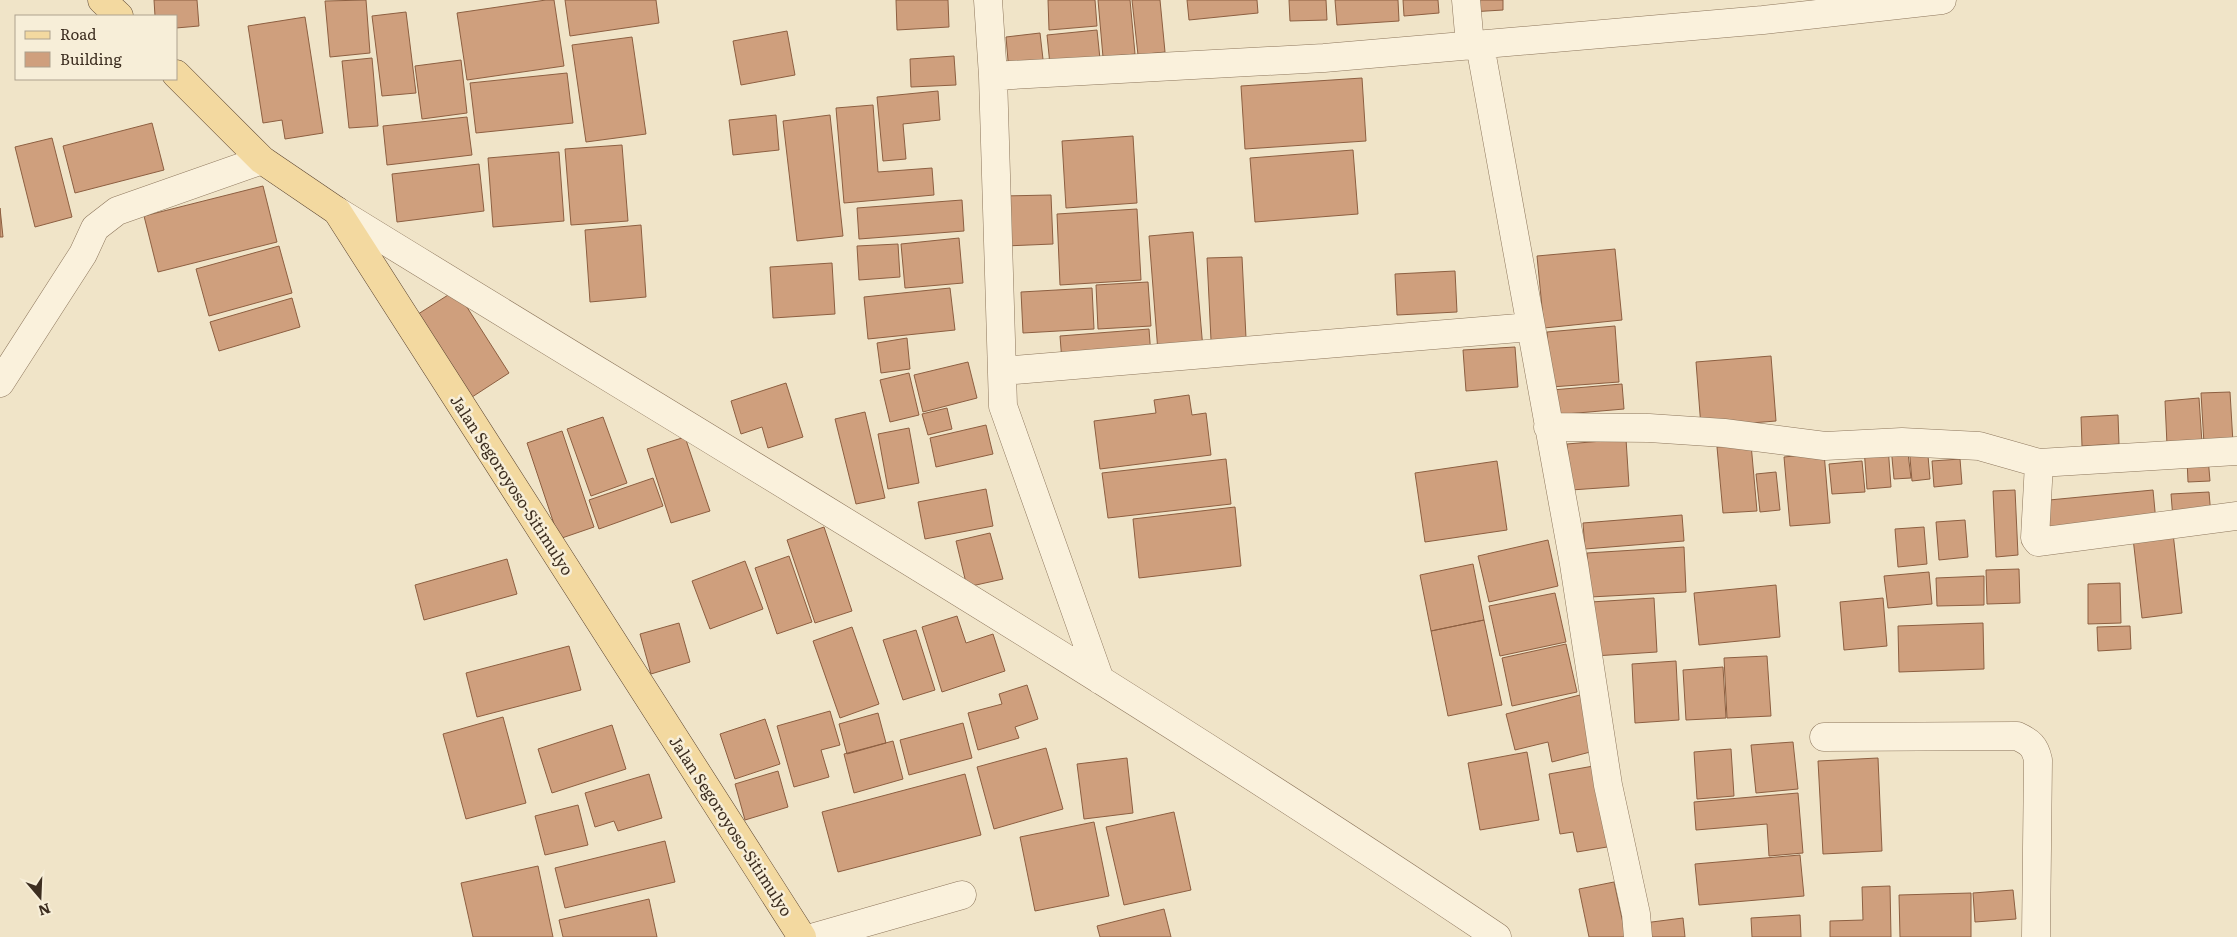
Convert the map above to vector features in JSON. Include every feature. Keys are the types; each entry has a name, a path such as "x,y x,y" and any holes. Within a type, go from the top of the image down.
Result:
{"main road":[{"path":"102,0 117,15"},
{"name":"Jalan Segoroyoso-Sitimulyo","path":"178,76 262,160 337,211 802,937"}],"street":[{"path":"988,0 993,76 1003,406 1100,680"},
{"path":"1466,0 1574,564 1608,785 1636,914 1638,937"},
{"path":"993,76 1324,58 1763,20 1942,0"},
{"path":"0,383 83,254 95,228 117,211 262,160"},
{"path":"337,211 1100,680 1412,880 1497,937"},
{"path":"1002,371 1530,327"},
{"path":"1548,427 1649,428 1724,433 1825,446 1902,442 1980,446 2039,463 2237,451"},
{"path":"2039,463 2035,538 2038,542 2237,516"},
{"path":"1824,737 2017,736 2031,743 2036,749 2038,760 2036,937"},
{"path":"814,937 962,895"}],"building":[{"path":"154,0 197,0 199,26 178,28 178,15 155,15"},
{"path":"366,0 370,53 330,57 325,1"},
{"path":"554,0 564,66 467,80 457,13"},
{"path":"565,0 656,0 659,23 570,36"},
{"path":"896,0 948,0 949,27 897,30"},
{"path":"1048,0 1095,0 1097,26 1049,30"},
{"path":"1098,0 1130,0 1135,54 1103,57"},
{"path":"1132,0 1160,0 1165,52 1138,55"},
{"path":"1187,0 1257,0 1258,13 1189,20"},
{"path":"1289,0 1326,0 1327,20 1290,21"},
{"path":"1335,0 1398,0 1399,21 1337,25"},
{"path":"1403,0 1438,0 1439,13 1404,16"},
{"path":"1470,0 1503,0 1503,10 1470,12"},
{"path":"406,12 416,93 382,96 372,16"},
{"path":"305,17 323,133 285,139 282,120 263,123 248,26"},
{"path":"1097,30 1100,59 1050,65 1047,35"},
{"path":"787,31 795,75 741,85 733,41"},
{"path":"1040,33 1044,68 1009,72 1006,37"},
{"path":"632,37 646,134 586,142 572,45"},
{"path":"954,56 956,85 911,87 910,59"},
{"path":"372,58 378,126 349,128 342,61"},
{"path":"461,60 467,113 422,119 415,66"},
{"path":"567,73 573,123 476,133 470,83"},
{"path":"1362,78 1366,141 1245,149 1241,86"},
{"path":"938,91 940,120 903,124 906,159 883,161 877,97"},
{"path":"873,105 878,172 932,168 934,195 844,203 836,108"},
{"path":"776,115 779,150 733,155 729,120"},
{"path":"830,115 843,236 797,241 783,121"},
{"path":"467,117 472,155 387,165 383,126"},
{"path":"152,123 164,170 75,193 63,146"},
{"path":"1133,136 1137,203 1066,208 1062,141"},
{"path":"52,138 72,217 35,227 15,147"},
{"path":"622,145 628,221 571,225 565,149"},
{"path":"1353,150 1358,214 1255,222 1250,158"},
{"path":"559,152 564,221 493,227 488,158"},
{"path":"479,164 484,211 397,222 392,174"},
{"path":"263,186 277,242 158,272 144,216"},
{"path":"1051,195 1053,244 1005,246 1003,196"},
{"path":"962,200 964,231 859,239 857,208"},
{"path":"0,208 3,237 0,237"},
{"path":"1137,209 1141,280 1060,285 1057,214"},
{"path":"641,225 646,297 590,302 585,230"},
{"path":"1193,232 1203,349 1158,352 1149,236"},
{"path":"959,238 963,283 905,288 901,244"},
{"path":"898,244 900,277 859,280 857,246"},
{"path":"279,246 292,293 209,316 196,269"},
{"path":"1615,249 1622,320 1544,328 1537,256"},
{"path":"1242,257 1246,338 1211,340 1207,258"},
{"path":"832,263 835,314 773,318 770,267"},
{"path":"1455,271 1457,312 1397,315 1395,274"},
{"path":"1148,282 1151,326 1098,329 1096,285"},
{"path":"950,288 955,330 868,339 864,297"},
{"path":"1092,288 1094,329 1023,333 1021,292"},
{"path":"456,290 509,373 469,399 415,316"},
{"path":"292,298 300,327 219,351 210,322"},
{"path":"1615,326 1619,382 1551,387 1547,332"},
{"path":"1149,329 1151,356 1062,362 1060,336"},
{"path":"907,338 910,369 881,373 877,343"},
{"path":"1515,347 1518,387 1466,391 1463,350"},
{"path":"1771,356 1776,421 1701,427 1696,362"},
{"path":"968,362 977,398 923,412 914,375"},
{"path":"909,373 919,415 890,422 880,380"},
{"path":"786,383 803,437 768,448 762,427 741,434 731,401"},
{"path":"1622,384 1624,409 1554,415 1552,390"},
{"path":"2230,392 2233,443 2204,444 2201,393"},
{"path":"1189,395 1192,415 1206,413 1211,455 1100,469 1094,421 1156,413 1154,400"},
{"path":"2199,398 2202,443 2167,445 2165,401"},
{"path":"947,408 952,429 928,435 922,414"},
{"path":"865,412 885,498 856,504 835,419"},
{"path":"2118,415 2119,444 2082,446 2081,417"},
{"path":"603,417 627,483 591,496 567,429"},
{"path":"986,425 993,454 936,467 930,438"},
{"path":"909,428 919,483 888,489 878,434"},
{"path":"562,431 594,527 559,539 527,443"},
{"path":"685,437 710,511 671,523 647,449"},
{"path":"1626,439 1629,486 1571,490 1567,444"},
{"path":"1751,444 1757,511 1723,513 1717,447"},
{"path":"1927,444 1930,479 1912,481 1909,446"},
{"path":"1907,445 1911,478 1894,479 1891,447"},
{"path":"1888,446 1891,487 1867,489 1864,448"},
{"path":"1824,453 1830,523 1790,526 1784,457"},
{"path":"2208,457 2210,481 2188,482 2187,459"},
{"path":"1226,459 1231,504 1108,518 1102,473"},
{"path":"1960,459 1962,484 1934,487 1932,461"},
{"path":"1497,461 1507,530 1425,542 1415,473"},
{"path":"1862,461 1865,492 1832,494 1829,464"},
{"path":"1776,472 1780,510 1760,512 1756,474"},
{"path":"653,478 663,506 599,529 589,500"},
{"path":"986,489 993,526 925,539 918,502"},
{"path":"2015,490 2018,555 1996,557 1993,491"},
{"path":"2153,490 2156,522 2042,533 2039,501"},
{"path":"2209,492 2211,516 2173,519 2171,494"},
{"path":"1235,507 1241,566 1139,578 1133,519"},
{"path":"1682,515 1684,541 1585,549 1583,523"},
{"path":"1965,520 1968,557 1939,560 1936,522"},
{"path":"824,527 852,611 815,623 787,540"},
{"path":"1924,527 1927,564 1898,567 1895,529"},
{"path":"990,533 1003,579 967,587 956,541"},
{"path":"2173,533 2182,613 2142,618 2133,538"},
{"path":"1548,540 1558,586 1489,602 1478,556"},
{"path":"1684,547 1686,592 1590,597 1587,553"},
{"path":"789,556 812,622 777,634 755,568"},
{"path":"507,559 517,594 424,620 415,585"},
{"path":"745,561 763,609 710,629 692,581"},
{"path":"1473,564 1484,620 1431,631 1420,575"},
{"path":"2019,569 2020,603 1987,604 1986,570"},
{"path":"1929,572 1932,604 1888,608 1884,576"},
{"path":"1984,576 1984,605 1937,606 1936,578"},
{"path":"2120,583 2121,623 2088,624 2088,584"},
{"path":"1776,585 1780,637 1699,645 1694,593"},
{"path":"1555,593 1566,642 1500,656 1489,606"},
{"path":"1654,598 1657,652 1594,656 1591,602"},
{"path":"1883,598 1887,646 1844,650 1840,602"},
{"path":"957,616 966,643 993,634 1005,671 942,692 922,627"},
{"path":"1484,620 1502,705 1448,716 1431,631"},
{"path":"679,623 690,662 651,674 640,634"},
{"path":"1983,623 1984,669 1899,672 1898,626"},
{"path":"2130,626 2131,649 2098,651 2097,627"},
{"path":"852,627 879,704 840,718 813,641"},
{"path":"916,630 935,690 903,700 883,640"},
{"path":"1566,644 1577,692 1512,706 1502,658"},
{"path":"569,646 581,690 477,717 466,673"},
{"path":"1767,656 1771,716 1727,718 1724,658"},
{"path":"1676,661 1679,720 1635,723 1632,664"},
{"path":"1723,667 1726,718 1686,720 1683,670"},
{"path":"1027,685 1038,719 1015,727 1019,738 978,750 968,713 1002,704 999,694"},
{"path":"1580,695 1594,751 1552,762 1548,742 1515,750 1506,714"},
{"path":"830,711 840,745 821,750 829,777 794,787 777,726"},
{"path":"878,713 886,743 847,754 839,724"},
{"path":"503,717 526,803 466,819 443,734"},
{"path":"765,719 780,764 735,779 720,734"},
{"path":"963,723 972,758 909,775 900,740"},
{"path":"612,725 626,769 552,793 538,749"},
{"path":"893,741 903,779 854,793 844,754"},
{"path":"1793,742 1798,789 1756,793 1751,745"},
{"path":"1046,748 1063,809 994,829 977,767"},
{"path":"1731,749 1734,796 1697,799 1694,752"},
{"path":"1527,752 1539,820 1480,830 1468,763"},
{"path":"1127,758 1133,813 1084,819 1077,764"},
{"path":"1878,758 1882,851 1823,854 1818,761"},
{"path":"1599,765 1613,846 1577,852 1573,832 1560,834 1549,774"},
{"path":"778,771 788,807 745,820 735,784"},
{"path":"649,774 662,818 618,831 614,821 595,827 585,793"},
{"path":"965,774 981,835 838,872 822,812"},
{"path":"1798,793 1803,853 1769,856 1767,824 1696,830 1694,802"},
{"path":"578,805 588,845 545,855 535,816"},
{"path":"1174,812 1191,890 1124,905 1106,827"},
{"path":"1094,822 1109,896 1035,911 1020,837"},
{"path":"665,841 675,882 565,908 555,868"},
{"path":"1800,855 1804,896 1699,905 1695,864"},
{"path":"538,866 553,937 473,937 461,883"},
{"path":"1614,882 1626,937 1589,937 1579,889"},
{"path":"1890,886 1891,937 1830,937 1830,921 1863,920 1862,887"},
{"path":"2013,890 2016,919 1975,922 1973,893"},
{"path":"1971,893 1971,937 1900,937 1899,895"},
{"path":"649,899 657,937 563,937 559,920"},
{"path":"1164,909 1171,937 1100,937 1097,926"},
{"path":"1800,915 1801,937 1752,937 1751,918"},
{"path":"1683,918 1685,937 1645,937 1644,923"}]}
